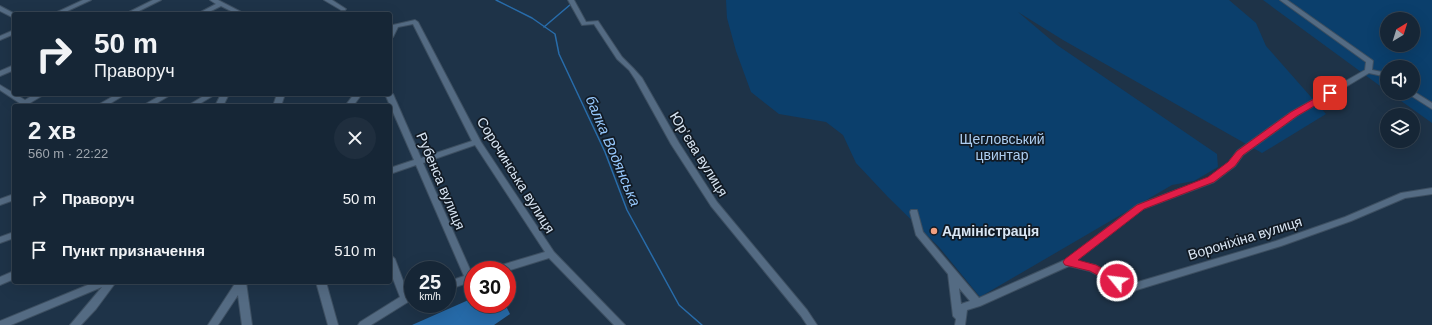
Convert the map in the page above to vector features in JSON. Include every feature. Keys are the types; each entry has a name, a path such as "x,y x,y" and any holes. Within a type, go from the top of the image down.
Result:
{"street":[{"path":"61,12 88,0"},
{"path":"132,12 158,0"},
{"path":"213,0 238,12"},
{"path":"327,0 343,9"},
{"name":"Юр’єва вулиця","path":"571,0 584,24 596,22 618,58 635,73 659,113 675,144 714,204 804,313 812,325"},
{"path":"1283,0 1370,61 1368,70"},
{"path":"204,12 220,4"},
{"path":"0,8 12,15"},
{"name":"Сорочинська вулиця","path":"392,33 395,26 415,22 477,142 551,254 620,325"},
{"path":"0,38 12,33"},
{"path":"0,74 12,68"},
{"path":"960,324 962,308 977,303 1068,262 1140,207 1211,180 1232,164 1240,153 1294,114 1368,70 1380,73"},
{"path":"0,87 12,95"},
{"path":"14,96 26,104 39,96"},
{"path":"104,104 118,96"},
{"path":"150,104 164,96"},
{"path":"194,104 208,96"},
{"name":"Рубенса вулиця","path":"390,96 464,262"},
{"path":"1420,98 1432,107"},
{"path":"392,171 477,142"},
{"name":"Вороніхіна вулиця","path":"1068,262 1092,268 1130,288 1278,244 1348,219 1404,195 1432,190"},
{"path":"0,202 12,198"},
{"path":"914,212 919,233 977,303"},
{"path":"0,240 12,235"},
{"path":"516,265 551,254"},
{"path":"392,264 404,288"},
{"path":"952,272 960,324"},
{"path":"0,281 12,276"},
{"path":"1,325 100,284"},
{"path":"75,325 93,306 110,284"},
{"path":"213,325 240,284"},
{"path":"241,284 247,325"},
{"path":"322,284 332,325"},
{"path":"363,325 404,301"}],"green space":[{"name":"Щегловський цвинтар","path":"726,0 1229,0 1256,23 1266,46 1326,114 1262,153 1063,40 1018,12 1057,45 1217,154 1218,167 1194,181 1172,185 980,297 939,247 856,163 843,135 826,122 779,114 751,92 736,51 727,18"},
{"path":"1263,0 1432,0 1432,123 1420,114 1420,108 1411,108 1400,100 1420,100 1420,60 1380,60 1380,86"}],"shaded area":[{"path":"464,302 464,313 510,314 494,325 412,325 439,313 456,313 456,306"}],"waterway":[{"name":"балка Водянська","path":"496,0 532,18 544,27"},
{"path":"544,27 571,4"},
{"name":"балка Водянська","path":"544,27 555,34 559,54 605,152 627,210 679,305 702,325"}],"place":[{"name":"Адміністрація","path":"934,231"}],"route":[{"path":"1117,281 1092,268 1068,262 1112,230 1140,207 1211,180 1232,164 1240,153 1294,114 1330,93"}]}
